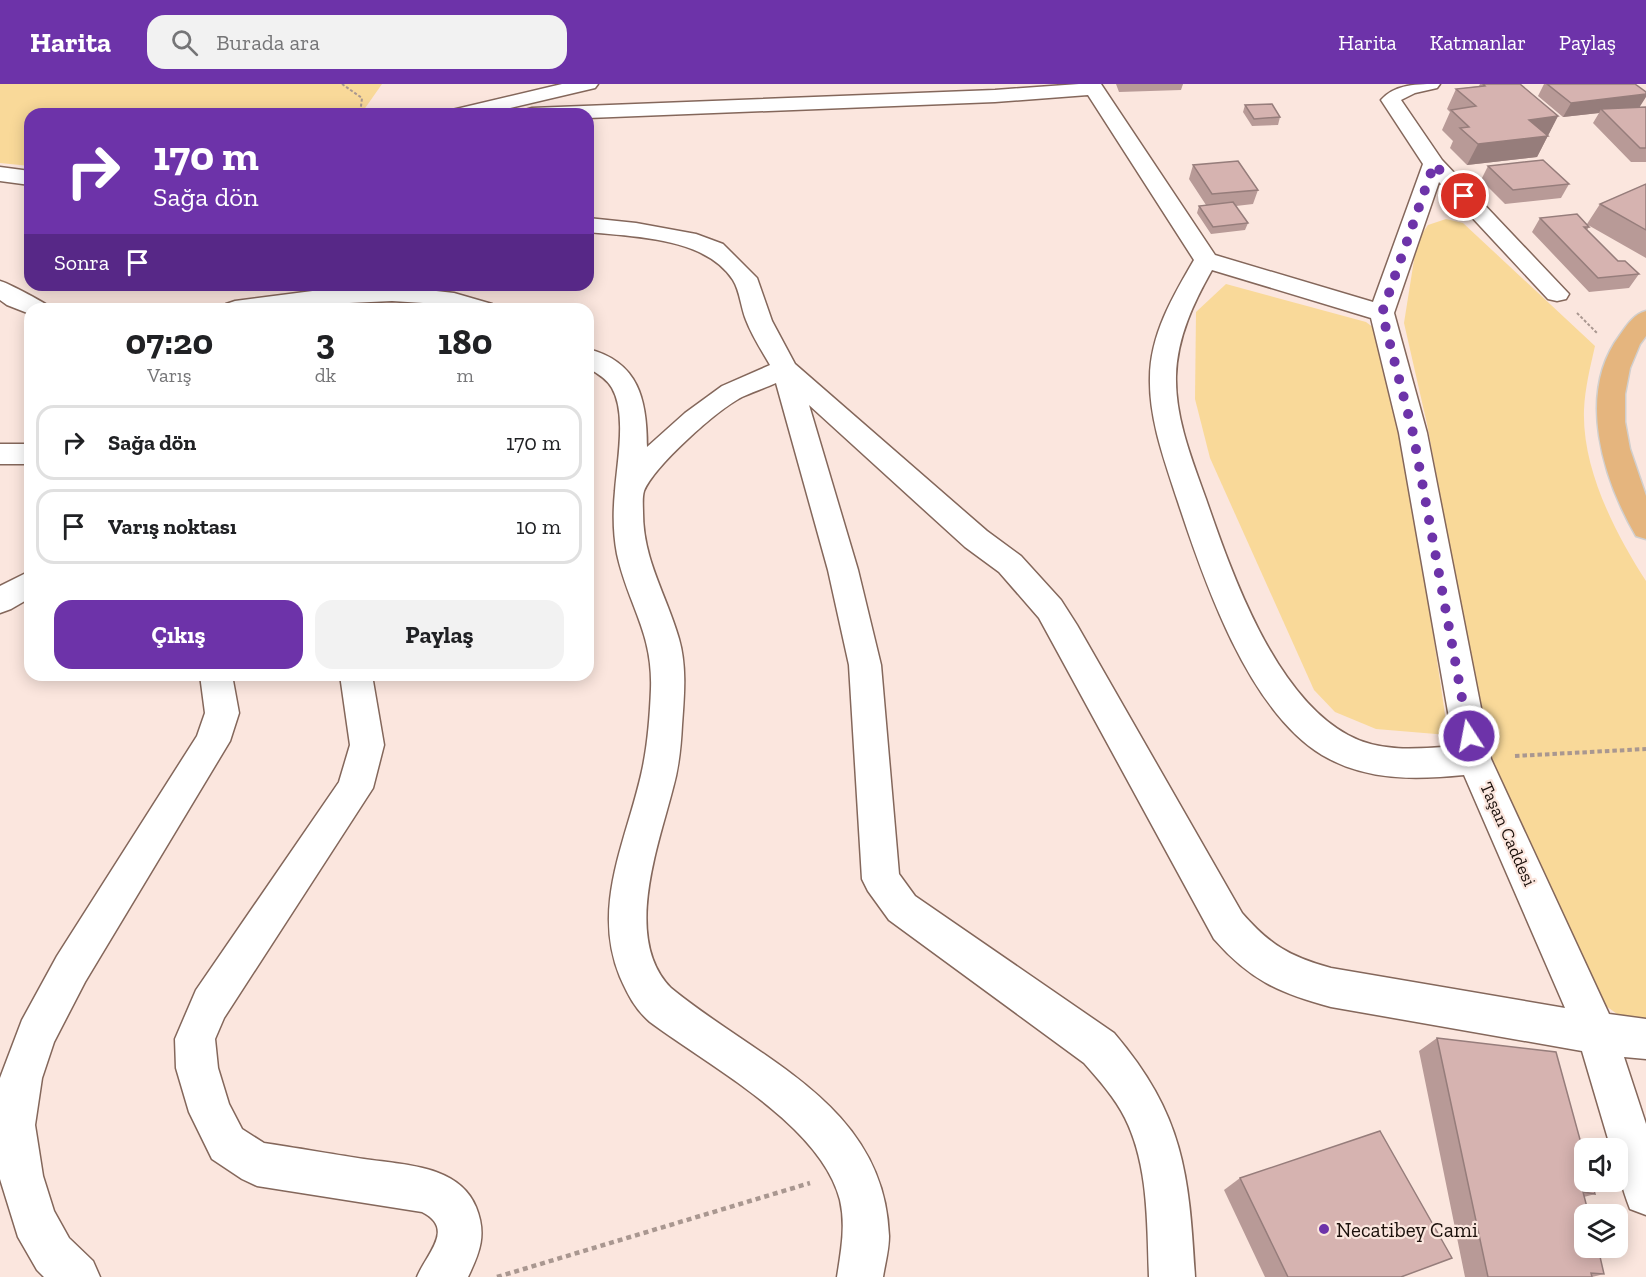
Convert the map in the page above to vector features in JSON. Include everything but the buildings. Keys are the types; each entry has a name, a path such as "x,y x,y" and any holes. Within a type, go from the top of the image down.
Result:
{"main road":[{"path":"1646,319 1637,328 1619,360 1611,395 1610,416 1612,439 1618,464 1646,528"}],"street":[{"path":"485,108 588,84"},
{"path":"1067,84 1092,86"},
{"path":"1430,84 1408,88 1395,94 1390,100 1434,164 1557,294"},
{"path":"594,112 994,96 1092,86"},
{"path":"1092,86 1206,260 1382,313 1434,164"},
{"path":"594,226 672,235 715,249 746,278 759,321 785,369 843,570 865,664 881,879 902,908 1099,1048 1120,1070 1138,1095 1152,1124 1161,1155 1168,1196 1172,1277"},
{"path":"1206,260 1178,310 1167,347 1163,376 1167,414 1177,457 1207,543 1235,612 1257,656 1284,696 1313,730 1334,745 1368,758 1408,765 1474,759"},
{"path":"0,288 24,303"},
{"path":"273,303 398,294 457,303"},
{"name":"Taşan Caddesi","path":"1382,313 1413,433 1474,759 1597,1035 1646,1193"},
{"path":"594,361 622,380 628,395 633,419 628,493 630,541 634,564 666,652 667,685 663,747 629,884 628,919 635,963 646,991 671,1012 766,1078 809,1115 836,1145 851,1171 862,1203 866,1235 860,1277"},
{"path":"628,493 654,456 695,418 731,392 785,369"},
{"path":"785,369 976,539 1010,564 1039,595 1066,634 1228,926 1255,955 1275,969 1357,993 1597,1035 1646,1039"},
{"path":"0,454 24,454"},
{"path":"0,601 24,587"},
{"path":"76,1277 54,1254 34,1221 21,1176 14,1125 21,1078 36,1034 71,969 213,741 222,713 217,681"},
{"path":"357,681 367,745 355,788 210,1004 195,1039 197,1068 210,1112 227,1144 256,1164 425,1190 449,1203 461,1225 460,1247 440,1277"}],"path":[{"path":"342,84 362,98 361,108"},
{"path":"1474,759 1646,749"},
{"path":"497,1277 851,1171"}],"shaded area":[{"path":"0,84 382,84 365,108 24,108 24,165 0,163"},
{"path":"1446,219 1463,223 1595,346 1584,410 1588,455 1612,521 1646,581 1646,1023 1624,1019 1595,998 1506,812 1486,744 1427,424 1404,323 1417,241 1428,225"},
{"path":"1226,284 1366,322 1374,328 1401,439 1419,538 1448,735 1376,729 1335,712 1314,690 1210,458 1195,399 1196,312"}],"place":[{"name":"Necatibey Cami","path":"1324,1229"}],"route":[{"path":"1464,196 1434,164 1382,313 1413,433 1469,736"}]}
